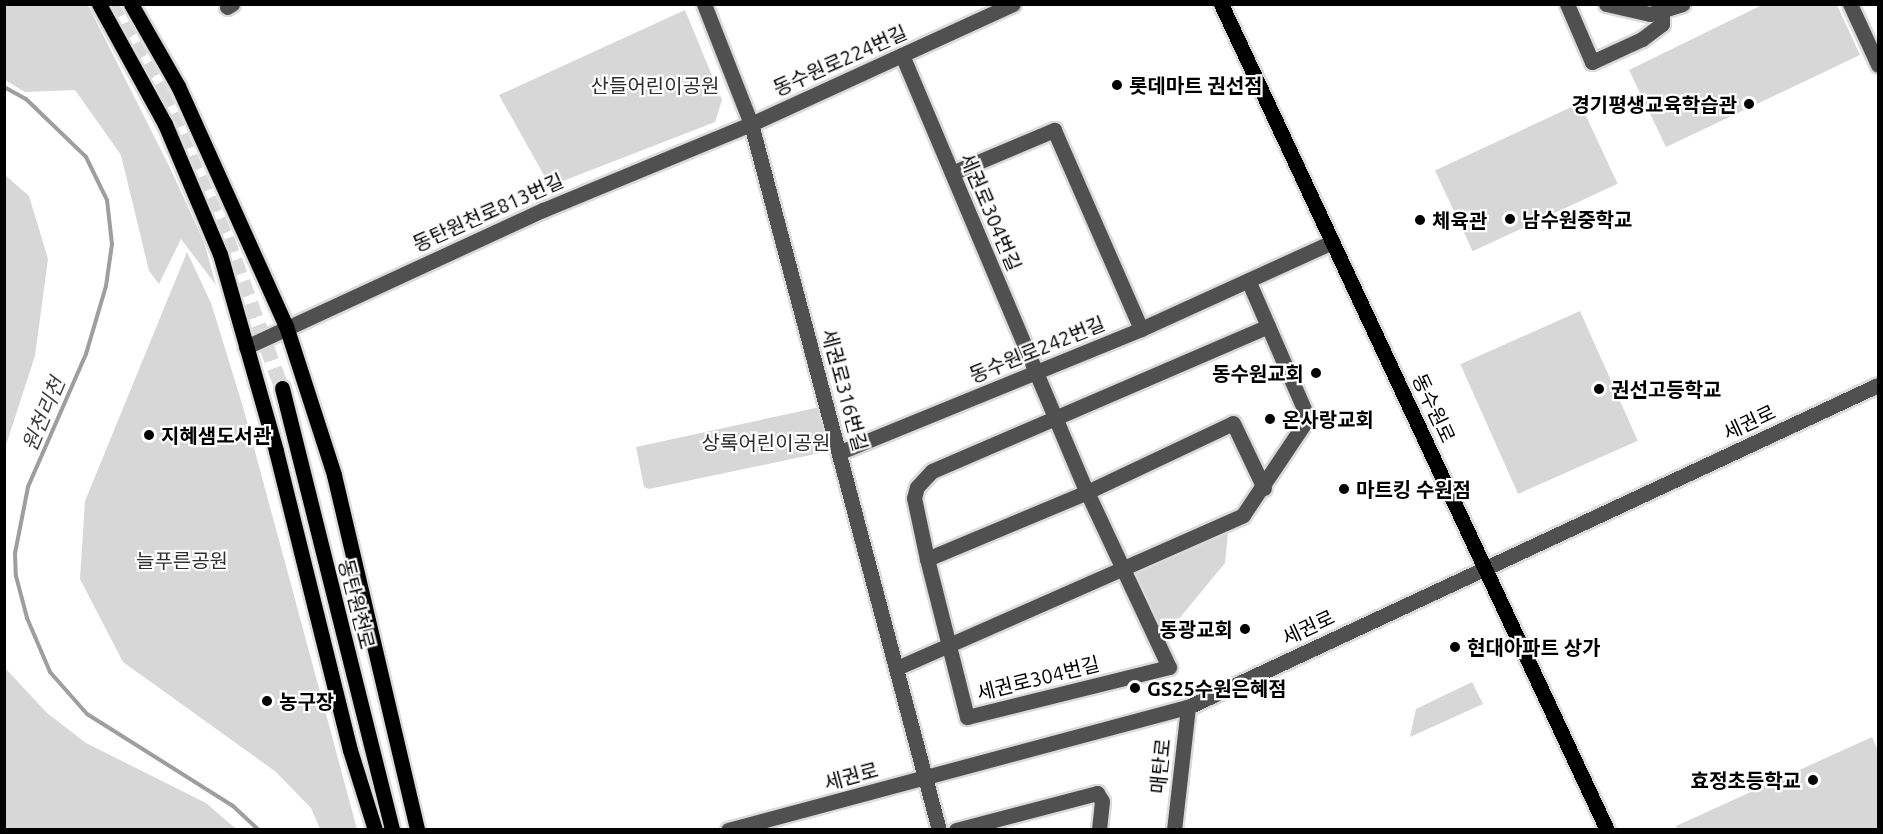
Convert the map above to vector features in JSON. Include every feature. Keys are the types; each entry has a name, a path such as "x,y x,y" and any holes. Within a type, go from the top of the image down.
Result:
{"main road":[{"path":"99,4 165,124 220,254 375,830"},
{"path":"131,4 178,86 286,326 334,475 417,830"},
{"name":"동수원로","path":"1221,4 1607,830"},
{"name":"동탄원천로","path":"282,388 392,830"}],"street":[{"name":"동수원로224번길","path":"751,124 1013,4"},
{"path":"1567,4 1592,62 1642,39 1662,24 1662,12"},
{"path":"1606,4 1630,12 1662,12 1682,4"},
{"path":"1850,4 1878,65"},
{"name":"세권로316번길","path":"708,6 751,124 899,667 928,777 939,830"},
{"name":"세권로304번길","path":"903,55 952,173 1056,418 1087,492 1170,667 967,717 927,559 914,498 917,487 932,471 1056,418 1268,326"},
{"name":"동탄원천로813번길","path":"246,347 286,326 543,210 751,124"},
{"path":"952,173 1054,130 1141,329"},
{"name":"동수원로242번길","path":"840,452 1141,329 1332,242"},
{"path":"899,667 1243,515 1264,488 1308,418 1248,280"},
{"name":"세권로","path":"728,830 1188,706 1878,385"},
{"path":"927,559 1087,492 1233,423 1264,488"},
{"name":"매탄로","path":"1174,830 1188,706"},
{"path":"956,830 1004,824 1097,794 1102,801 1099,830"}],"green space":[{"path":"5,4 88,5 171,170 204,242 216,285 181,239 159,284 149,271 121,155 75,90 25,92 5,80"},
{"path":"1762,5 1837,5 1860,55 1666,147 1629,70"},
{"name":"산들어린이공원","path":"685,10 722,100 715,122 550,186 499,95"},
{"path":"1580,103 1618,184 1473,251 1435,171"},
{"path":"5,175 29,196 48,259 35,356 5,448"},
{"name":"늘푸른공원","path":"187,252 211,303 243,407 357,829 320,829 311,808 276,772 123,662 80,579 85,501"},
{"path":"1580,311 1638,441 1518,494 1460,364"},
{"name":"상록어린이공원","path":"820,407 828,447 825,452 649,489 644,487 636,447"},
{"path":"1229,523 1225,563 1178,620 1165,647 1127,567"},
{"path":"5,668 47,713 86,743 206,803 236,829 5,829"},
{"path":"1472,682 1483,704 1410,737 1416,709"},
{"name":"효정초등학교","path":"1872,737 1878,751 1878,829 1677,829 1676,826"}],"waterway":[{"name":"원천리천","path":"4,87 26,99 86,157 107,200 112,244 106,286 86,354 28,487 15,553 16,576 27,618 50,672 87,714 233,806 259,830"}],"tunnel":[{"path":"111,4 162,93 227,238 282,388"}],"place":[{"name":"롯데마트 권선점","path":"1117,85"},
{"name":"경기평생교육학습관","path":"1749,104"},
{"name":"남수원중학교","path":"1510,219"},
{"name":"체육관","path":"1420,220"},
{"name":"동수원교회","path":"1316,373"},
{"name":"권선고등학교","path":"1599,389"},
{"name":"온사랑교회","path":"1270,419"},
{"name":"지혜샘도서관","path":"149,435"},
{"name":"마트킹 수원점","path":"1344,489"},
{"name":"동광교회","path":"1245,629"},
{"name":"현대아파트 상가","path":"1455,647"},
{"name":"GS25수원은혜점","path":"1135,688"},
{"name":"농구장","path":"267,701"},
{"name":"효정초등학교","path":"1813,780"}]}
